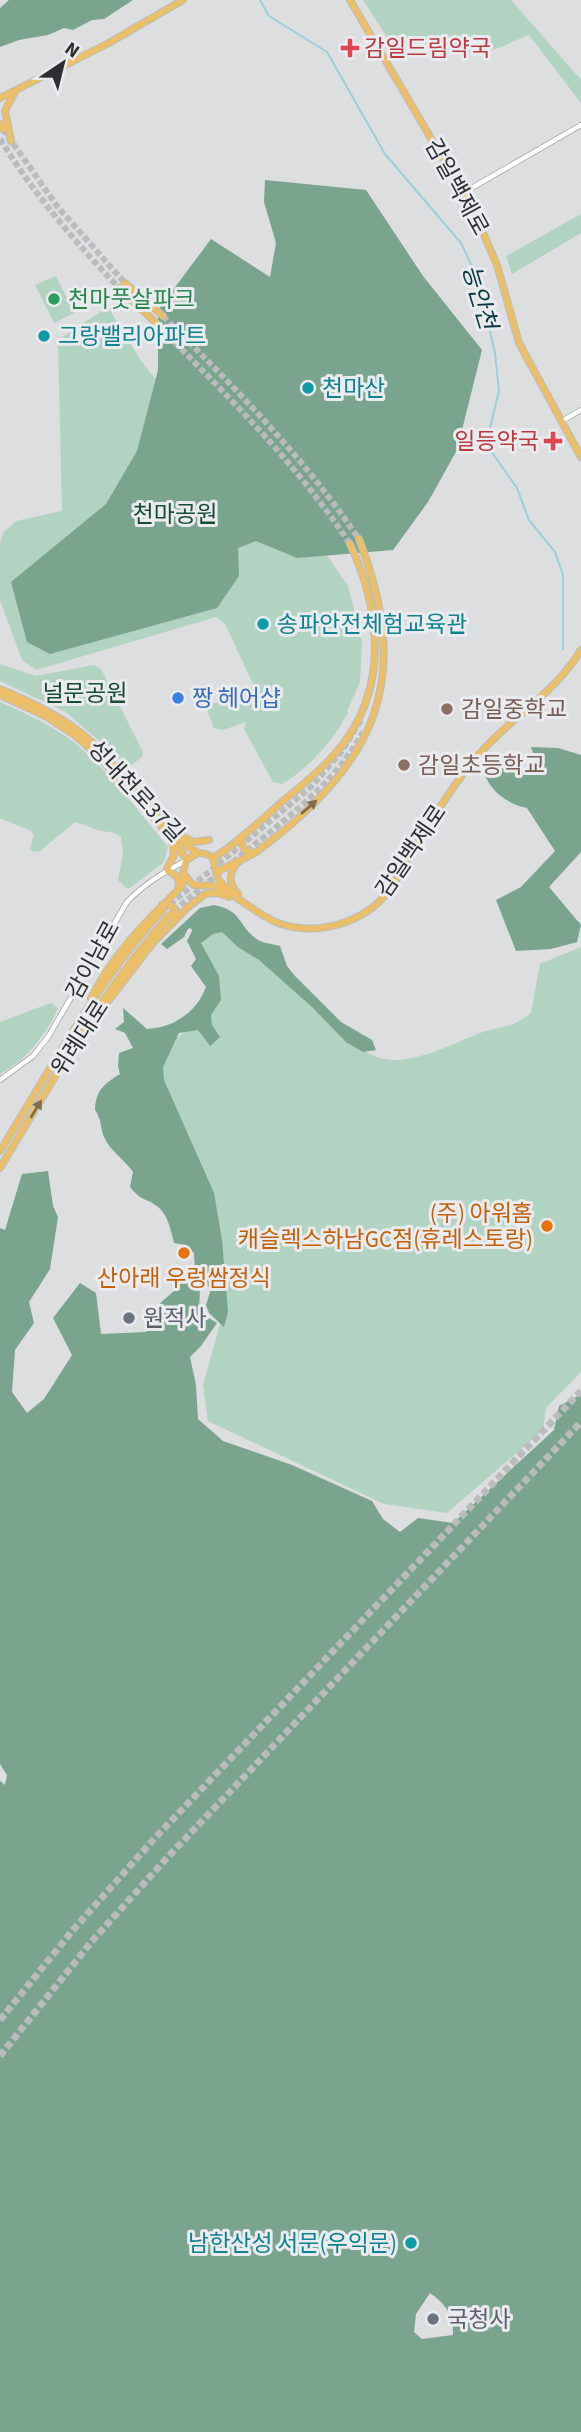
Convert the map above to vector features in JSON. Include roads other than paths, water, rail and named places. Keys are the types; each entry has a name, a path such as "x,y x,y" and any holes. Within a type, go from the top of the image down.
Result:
{"main road":[{"path":"0,98 107,44 183,0"},
{"name":"감일백제로","path":"350,0 463,192 497,265 519,343 581,457"},
{"path":"11,141 5,111 16,90"},
{"path":"156,323 122,286 163,316"},
{"path":"187,908 217,873 227,865 258,852 321,796 360,746 374,715 383,679 384,630 377,593 359,539"},
{"path":"213,858 311,777 347,738 360,712 373,677 375,626 363,577 350,544"},
{"name":"감일백제로","path":"232,894 257,913 282,925 313,929 348,922 371,909 388,891 446,798 477,757 554,686 581,650"},
{"name":"성내천로37길","path":"0,690 50,712 99,748 183,851 186,860"},
{"name":"성내천로37길","path":"0,695 45,716 76,736 187,846 199,853"},
{"path":"169,828 194,842 209,840 199,853 186,860 184,876"},
{"path":"244,834 241,841 244,849 252,853 258,852"},
{"path":"166,871 175,850 171,838"},
{"path":"199,853 213,858 217,873 232,894"},
{"path":"242,859 233,869 230,881 234,890 257,913"},
{"path":"166,871 176,870 191,884 213,885 232,894"},
{"path":"166,871 174,873 179,881 172,895"},
{"name":"위례대로","path":"0,1151 80,1018 100,979 138,929 181,887 184,876"},
{"path":"187,908 205,894 217,893 232,898 246,909 257,913"},
{"path":"163,907 167,904 175,909 172,917"},
{"name":"위례대로","path":"0,1168 88,1024 133,959 172,917 187,908"}],"street":[{"path":"463,192 581,125"},
{"path":"562,421 581,410"},
{"name":"감이남로","path":"0,1080 40,1049 119,913 137,892 186,860"}],"waterway":[{"name":"능안천","path":"260,0 269,16 327,52 385,154 461,243 477,277 495,353 499,391 487,440 491,451 517,488 529,520 555,552 563,575 563,649"}],"tunnel":[{"path":"3,129 57,206 125,283"},
{"path":"0,139 56,217 119,288"},
{"path":"163,316 291,450 359,539"},
{"path":"156,323 283,456 350,544"},
{"path":"163,910 311,787 342,751 362,718"},
{"path":"233,862 321,787 351,752 363,732"},
{"path":"174,911 219,873"},
{"path":"0,2020 73,1930 154,1839 581,1391"},
{"path":"0,2056 92,1941 166,1859 581,1422"}],"place":[{"name":"감일드림약국","path":"350,48"},
{"name":"천마풋살파크","path":"54,299"},
{"name":"그랑밸리아파트","path":"44,336"},
{"name":"천마산","path":"308,388"},
{"name":"일등약국","path":"553,441"},
{"name":"송파안전체험교육관","path":"263,624"},
{"name":"짱 헤어샵","path":"178,698"},
{"name":"감일중학교","path":"447,709"},
{"name":"감일초등학교","path":"404,765"},
{"name":"(주) 아워홈 캐슬렉스하남GC점(휴레스토랑)","path":"547,1226"},
{"name":"산아래 우렁쌈정식","path":"184,1253"},
{"name":"원적사","path":"129,1318"},
{"name":"남한산성 서문(우익문)","path":"411,2243"},
{"name":"국청사","path":"433,2319"}],"park label":[{"name":"천마공원","path":"175,514"},
{"name":"널문공원","path":"85,693"}]}
